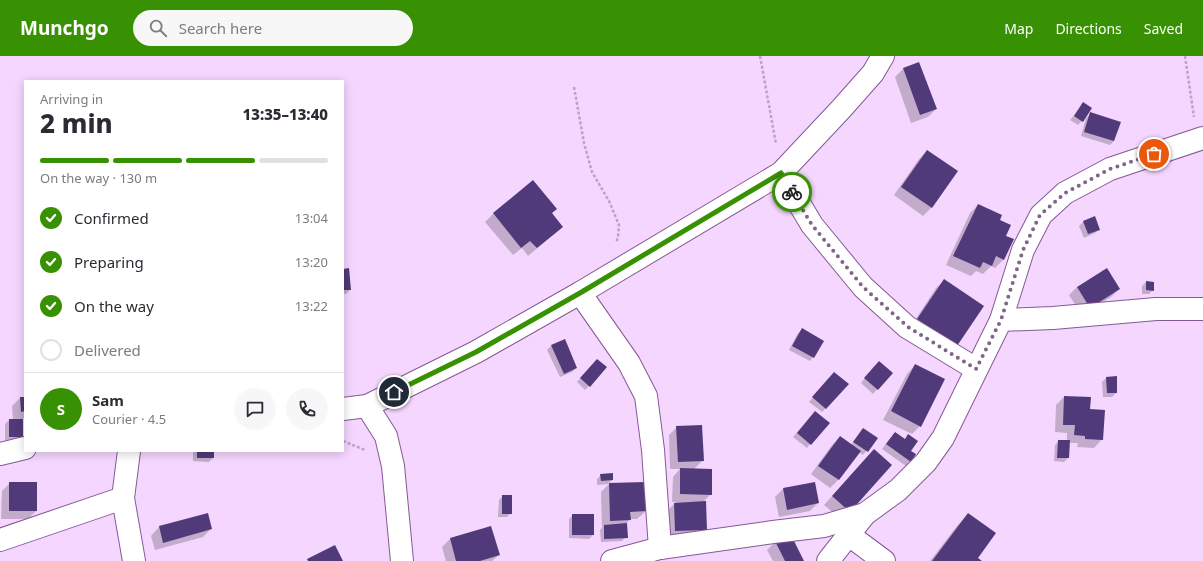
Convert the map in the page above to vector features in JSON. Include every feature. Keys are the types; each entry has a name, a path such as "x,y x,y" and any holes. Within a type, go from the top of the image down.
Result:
{"street":[{"path":"344,409 367,406 476,352 580,293 781,173 873,73 883,56"},
{"path":"828,561 865,514 898,490 926,462 943,438 1001,320 1023,250 1040,215 1065,193 1110,169 1200,139"},
{"path":"781,173 812,225 863,287 908,327 976,369"},
{"path":"580,293 629,363 646,396 653,450 660,548"},
{"path":"1001,320 1053,318 1156,309 1203,308"},
{"path":"367,406 386,436 393,466 402,561"},
{"path":"0,454 24,448"},
{"path":"129,452 123,498 134,561"},
{"path":"0,540 123,498"},
{"path":"612,561 660,548 824,526 865,514"},
{"path":"849,535 884,561"}],"path":[{"path":"760,56 781,173"},
{"path":"1185,56 1200,139"},
{"path":"574,86 584,144 592,172 609,201 619,225 616,244"}],"building":[{"path":"919,62 937,109 920,115 903,68"},
{"path":"1083,102 1092,108 1083,122 1074,116"},
{"path":"1090,112 1121,122 1114,141 1084,132"},
{"path":"927,150 958,171 932,208 901,187"},
{"path":"533,180 557,209 552,213 563,227 537,248 530,241 521,248 493,213"},
{"path":"978,204 1002,215 1000,220 1011,225 1006,236 1014,239 1004,260 996,256 992,266 983,262 980,268 953,256"},
{"path":"1095,216 1100,230 1088,234 1083,221"},
{"path":"349,268 351,290 344,290 344,269"},
{"path":"1107,268 1120,289 1090,308 1077,287"},
{"path":"944,279 984,306 957,346 917,319"},
{"path":"1146,281 1154,282 1154,291 1146,290"},
{"path":"802,328 824,341 814,358 792,346"},
{"path":"565,339 577,368 564,374 551,345"},
{"path":"597,359 607,367 590,387 580,378"},
{"path":"879,361 893,373 878,390 864,378"},
{"path":"915,364 945,379 921,427 891,411"},
{"path":"834,372 849,384 826,409 812,397"},
{"path":"1117,376 1117,393 1107,393 1106,377"},
{"path":"1064,396 1091,397 1090,409 1105,410 1103,440 1085,439 1085,436 1074,435 1075,425 1063,425"},
{"path":"20,397 24,397 24,411 21,412"},
{"path":"815,411 830,423 811,445 797,433"},
{"path":"9,419 23,419 23,437 9,437"},
{"path":"702,425 704,461 678,462 676,426"},
{"path":"863,428 878,438 868,452 853,442"},
{"path":"895,432 905,439 908,434 918,441 911,451 916,454 911,462 886,444"},
{"path":"840,436 861,451 839,480 818,466"},
{"path":"1058,440 1070,440 1069,458 1057,458"},
{"path":"874,449 892,465 850,512 832,496"},
{"path":"197,452 214,452 214,458 197,458"},
{"path":"680,468 712,469 712,495 680,494"},
{"path":"613,473 613,480 601,481 600,474"},
{"path":"9,482 37,482 37,511 9,511"},
{"path":"646,482 647,511 630,512 631,520 610,521 609,483"},
{"path":"815,482 819,503 787,510 783,488"},
{"path":"502,495 512,495 512,514 502,514"},
{"path":"706,501 707,530 675,531 674,503"},
{"path":"208,513 212,529 163,543 159,526"},
{"path":"968,513 996,533 978,558 982,561 932,561"},
{"path":"572,514 594,514 594,535 572,535"},
{"path":"627,523 628,538 604,539 604,525"},
{"path":"491,526 500,555 480,561 456,561 450,538"},
{"path":"790,533 804,561 785,561 775,541"},
{"path":"335,545 343,561 308,561 307,559"}],"way so far":[{"path":"792,192 812,225 863,287 908,327 976,369 1001,320 1023,250 1040,215 1065,193 1110,169 1154,154"}],"route":[{"path":"394,392 476,352 580,293 781,173 792,192"}]}
